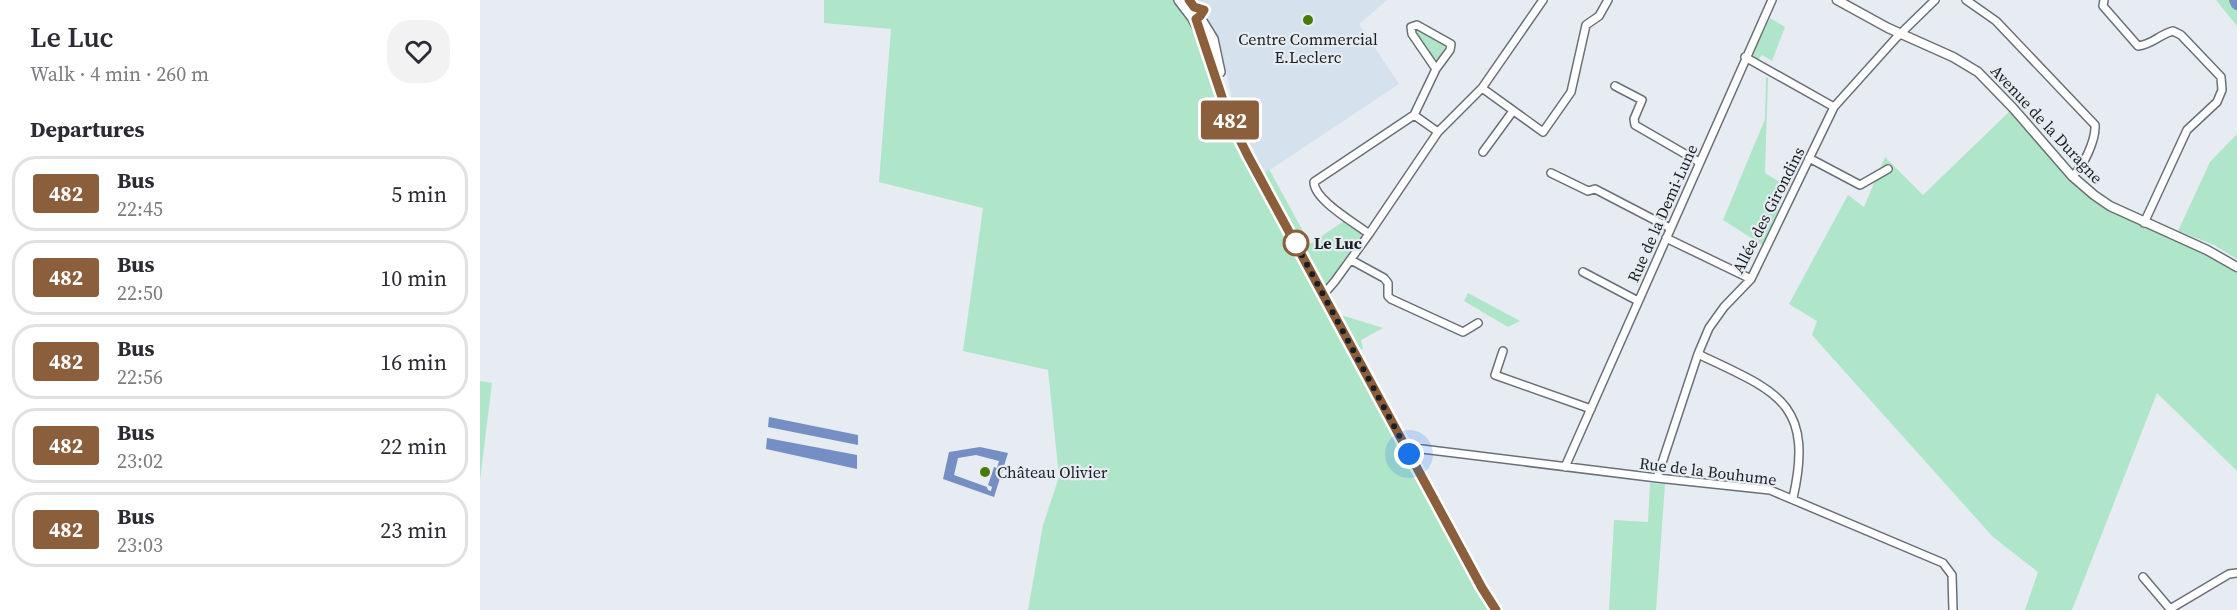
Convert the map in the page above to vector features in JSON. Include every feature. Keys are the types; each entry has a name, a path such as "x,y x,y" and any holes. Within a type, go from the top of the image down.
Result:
{"main road":[{"path":"1179,0 1192,17 1205,41 1229,118 1248,156 1486,597 1496,610"},
{"path":"1189,0 1213,39 1226,97 1239,135"}],"street":[{"path":"1323,294 1351,260 1438,132 1482,88 1543,0"},
{"path":"1482,88 1544,132 1571,92 1586,25 1599,16 1608,0"},
{"name":"Rue de la Demi-Lune","path":"1565,467 1772,0"},
{"name":"Avenue de la Duragne","path":"1837,0 1901,34 1953,57 1978,72 2013,108 2072,176 2110,206 2207,250 2237,267"},
{"name":"Allée des Girondins","path":"1657,478 1698,354 1709,328 1751,279 1834,107 1935,0"},
{"path":"1966,0 1996,21 2095,125 2096,133 2082,163 2072,176"},
{"path":"2104,0 2103,6 2138,46 2152,44 2161,34 2173,31 2181,35 2221,77 2222,90 2217,102 2187,130 2144,223"},
{"path":"1369,234 1324,199 1314,187 1314,182 1414,115 1436,69 1450,50 1451,44 1417,24 1411,27 1412,34 1436,69"},
{"path":"1745,57 1834,107"},
{"path":"1615,86 1642,100 1634,118 1635,125 1699,162"},
{"path":"1483,152 1513,111"},
{"path":"1414,115 1438,132"},
{"path":"1809,158 1860,185 1888,169"},
{"path":"1551,173 1588,191 1595,189 1670,228"},
{"path":"1666,238 1751,279"},
{"path":"1351,260 1384,278 1388,283 1388,296 1391,299 1463,332 1478,323"},
{"path":"1583,272 1638,301"},
{"path":"1503,351 1495,375 1591,409"},
{"path":"1698,354 1767,388 1786,405 1796,423 1800,446 1793,498"},
{"name":"Rue de la Bouhume","path":"1409,454 1422,449 1770,490 1943,563 1952,575 1953,610"},
{"path":"2143,577 2170,610 2229,574 2237,573"}],"shaded area":[{"path":"1191,0 1387,0 1359,24 1399,84 1265,173 1236,117 1219,39"}],"green space":[{"path":"824,0 1189,0 1213,39 1226,97 1239,135 1482,588 1487,610 1028,610 1043,525 1059,477 1048,370 963,351 983,208 879,182 891,29 824,23"},
{"path":"2216,0 2237,0 2237,26"},
{"path":"1770,18 1785,27 1772,61 1762,55 1757,61 1751,57"},
{"path":"1417,29 1446,45 1438,59 1432,59 1414,33"},
{"path":"1766,77 1768,78 1765,173 1786,186 1776,208 1781,212 1764,246 1723,220 1765,119"},
{"path":"2013,108 2094,195 2237,267 2237,471 2157,393 2072,610 2025,610 2038,572 1993,537 1812,335 1817,321 1789,304 1848,195 1864,207 1885,157 1923,195"},
{"path":"2237,134 2237,259 2214,245 2178,231 2210,162"},
{"path":"1269,169 1310,244 1344,221 1361,232 1362,234 1330,280 1330,285 1324,285 1265,173"},
{"path":"1468,293 1520,321 1508,327 1464,301"},
{"path":"1341,315 1383,328 1361,340 1363,349 1359,350"},
{"path":"480,381 492,383 480,480"},
{"path":"1650,483 1665,484 1656,610 1609,610 1614,520 1648,522"}],"water":[{"path":"769,417 858,435 858,445 768,427"},
{"path":"767,438 857,455 857,469 766,449"},
{"path":"980,447 1008,453 994,497 943,479 949,452","holes":["976,455 999,461 997,468 994,467 988,485 992,487 991,491 987,487 954,475 958,458"]}],"waterway":[{"path":"2235,0 2237,4"}],"bus line":[{"name":"482","path":"1189,0 1194,7 1204,10 1196,19 1196,25 1205,41 1229,118 1248,156 1491,605 1496,610"}],"place":[{"name":"Centre Commercial E.Leclerc","path":"1308,20"},
{"name":"Le Luc","path":"1296,243"},
{"name":"Château Olivier","path":"985,472"}],"route":[{"path":"1296,243 1291,235 1409,454"}]}
